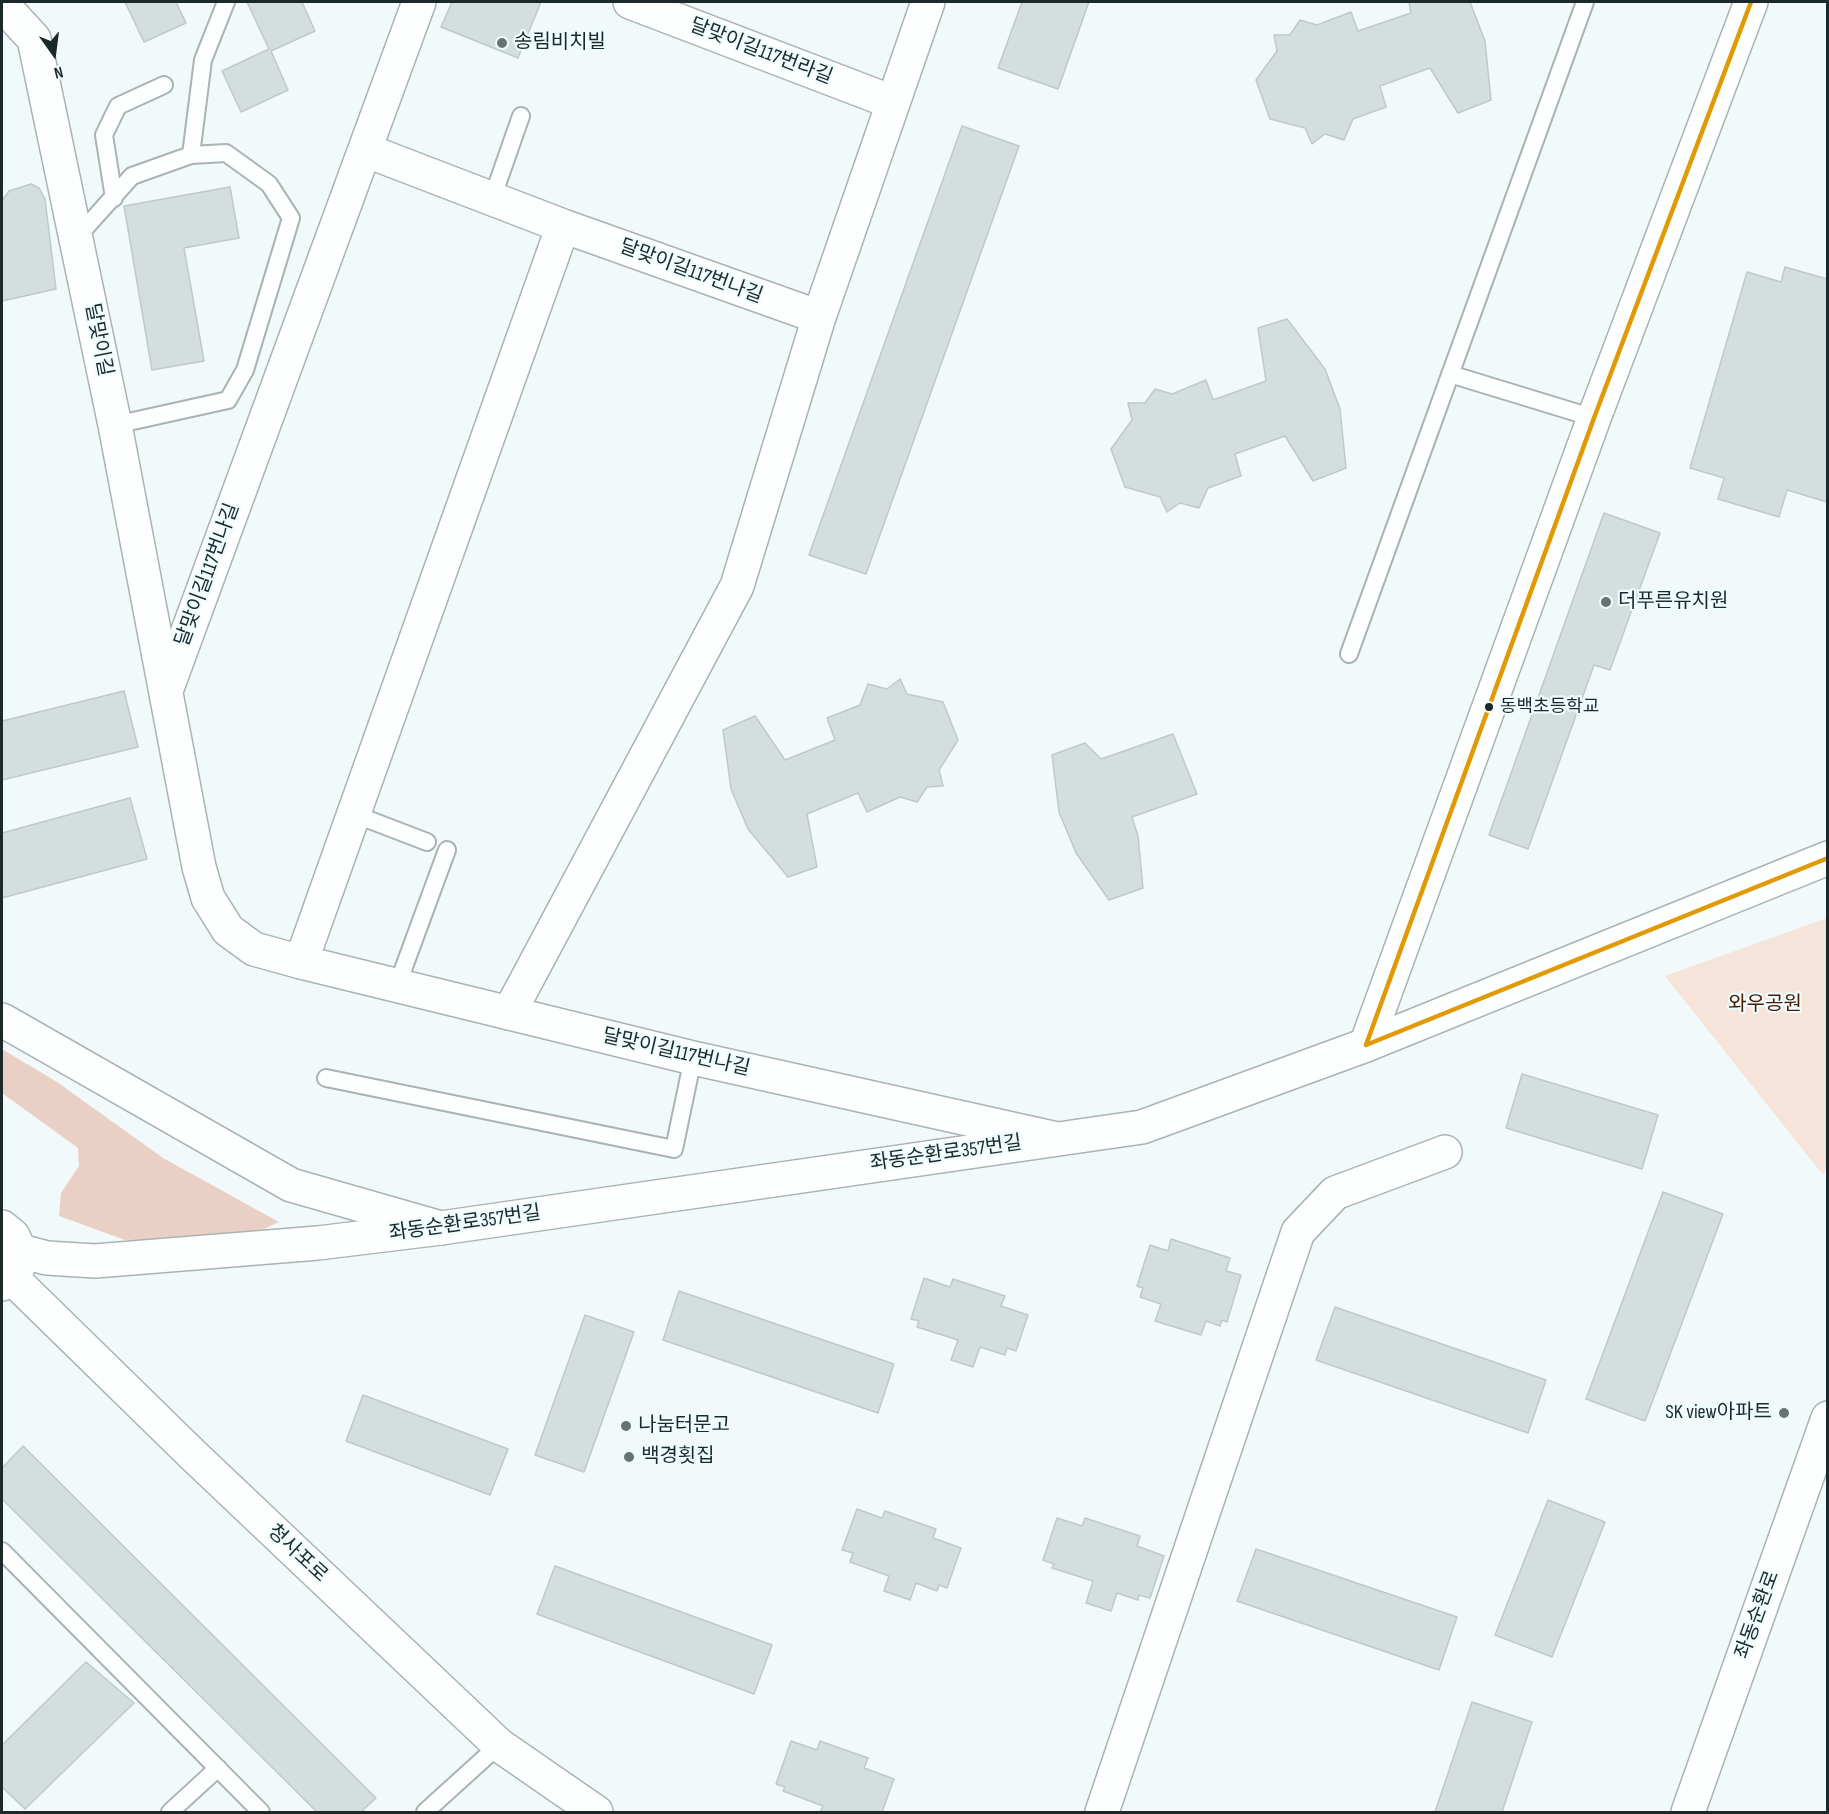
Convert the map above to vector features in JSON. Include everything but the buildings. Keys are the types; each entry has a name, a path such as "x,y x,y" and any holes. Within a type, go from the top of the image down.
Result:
{"street":[{"name":"달맞이길117번나길","path":"419,2 166,688 199,867 208,898 228,930 254,949 693,1058 1053,1138"},
{"name":"달맞이길117번라길","path":"630,2 689,12 892,102"},
{"path":"509,1012 737,586 819,317 928,2"},
{"path":"1366,1046 1594,418 1751,2"},
{"name":"달맞이길","path":"2,4 34,39 78,236 166,688"},
{"name":"달맞이길117번나길","path":"365,150 563,226 819,317"},
{"path":"301,962 563,226"},
{"name":"좌동순환로357번길","path":"9,1260 47,1258 95,1261 318,1243 441,1228 1053,1138 1142,1127 1366,1046 1827,858"},
{"path":"2,1020 291,1185 441,1228"},
{"path":"1102,1812 1298,1232 1335,1193 1445,1152"},
{"name":"청사포로","path":"9,1260 193,1455 499,1745 596,1812"},
{"name":"좌동순환로","path":"1688,1812 1827,1418"}],"lane":[{"path":"191,155 203,60 226,2"},
{"path":"1349,654 1585,2"},
{"path":"114,198 104,135 118,106 164,85"},
{"path":"492,199 521,116"},
{"path":"78,236 132,176 191,155 226,153 269,184 291,218 245,370 228,399 115,425"},
{"path":"1450,374 1594,418"},
{"path":"354,814 427,842"},
{"path":"398,986 447,850"},
{"path":"326,1078 674,1149 693,1058"},
{"path":"2,1551 261,1812"},
{"path":"425,1812 499,1745"},
{"path":"170,1812 218,1768"}],"green space":[{"name":"와우공원","path":"1827,918 1828,1162 1823,1175 1665,976"}],"shaded area":[{"path":"2,1049 57,1082 163,1158 279,1222 264,1229 178,1239 125,1240 59,1216 61,1193 79,1166 78,1148 2,1093"}],"transit line":[{"path":"1366,1045 1594,418 1751,2"},
{"path":"1366,1045 1828,858"}],"place":[{"name":"송림비치빌","path":"502,43"},
{"name":"더푸른유치원","path":"1606,602"},
{"name":"동백초등학교","path":"1489,707"},
{"name":"SK view아파트","path":"1784,1413"},
{"name":"나눔터문고","path":"626,1426"},
{"name":"백경횟집","path":"629,1457"}]}
